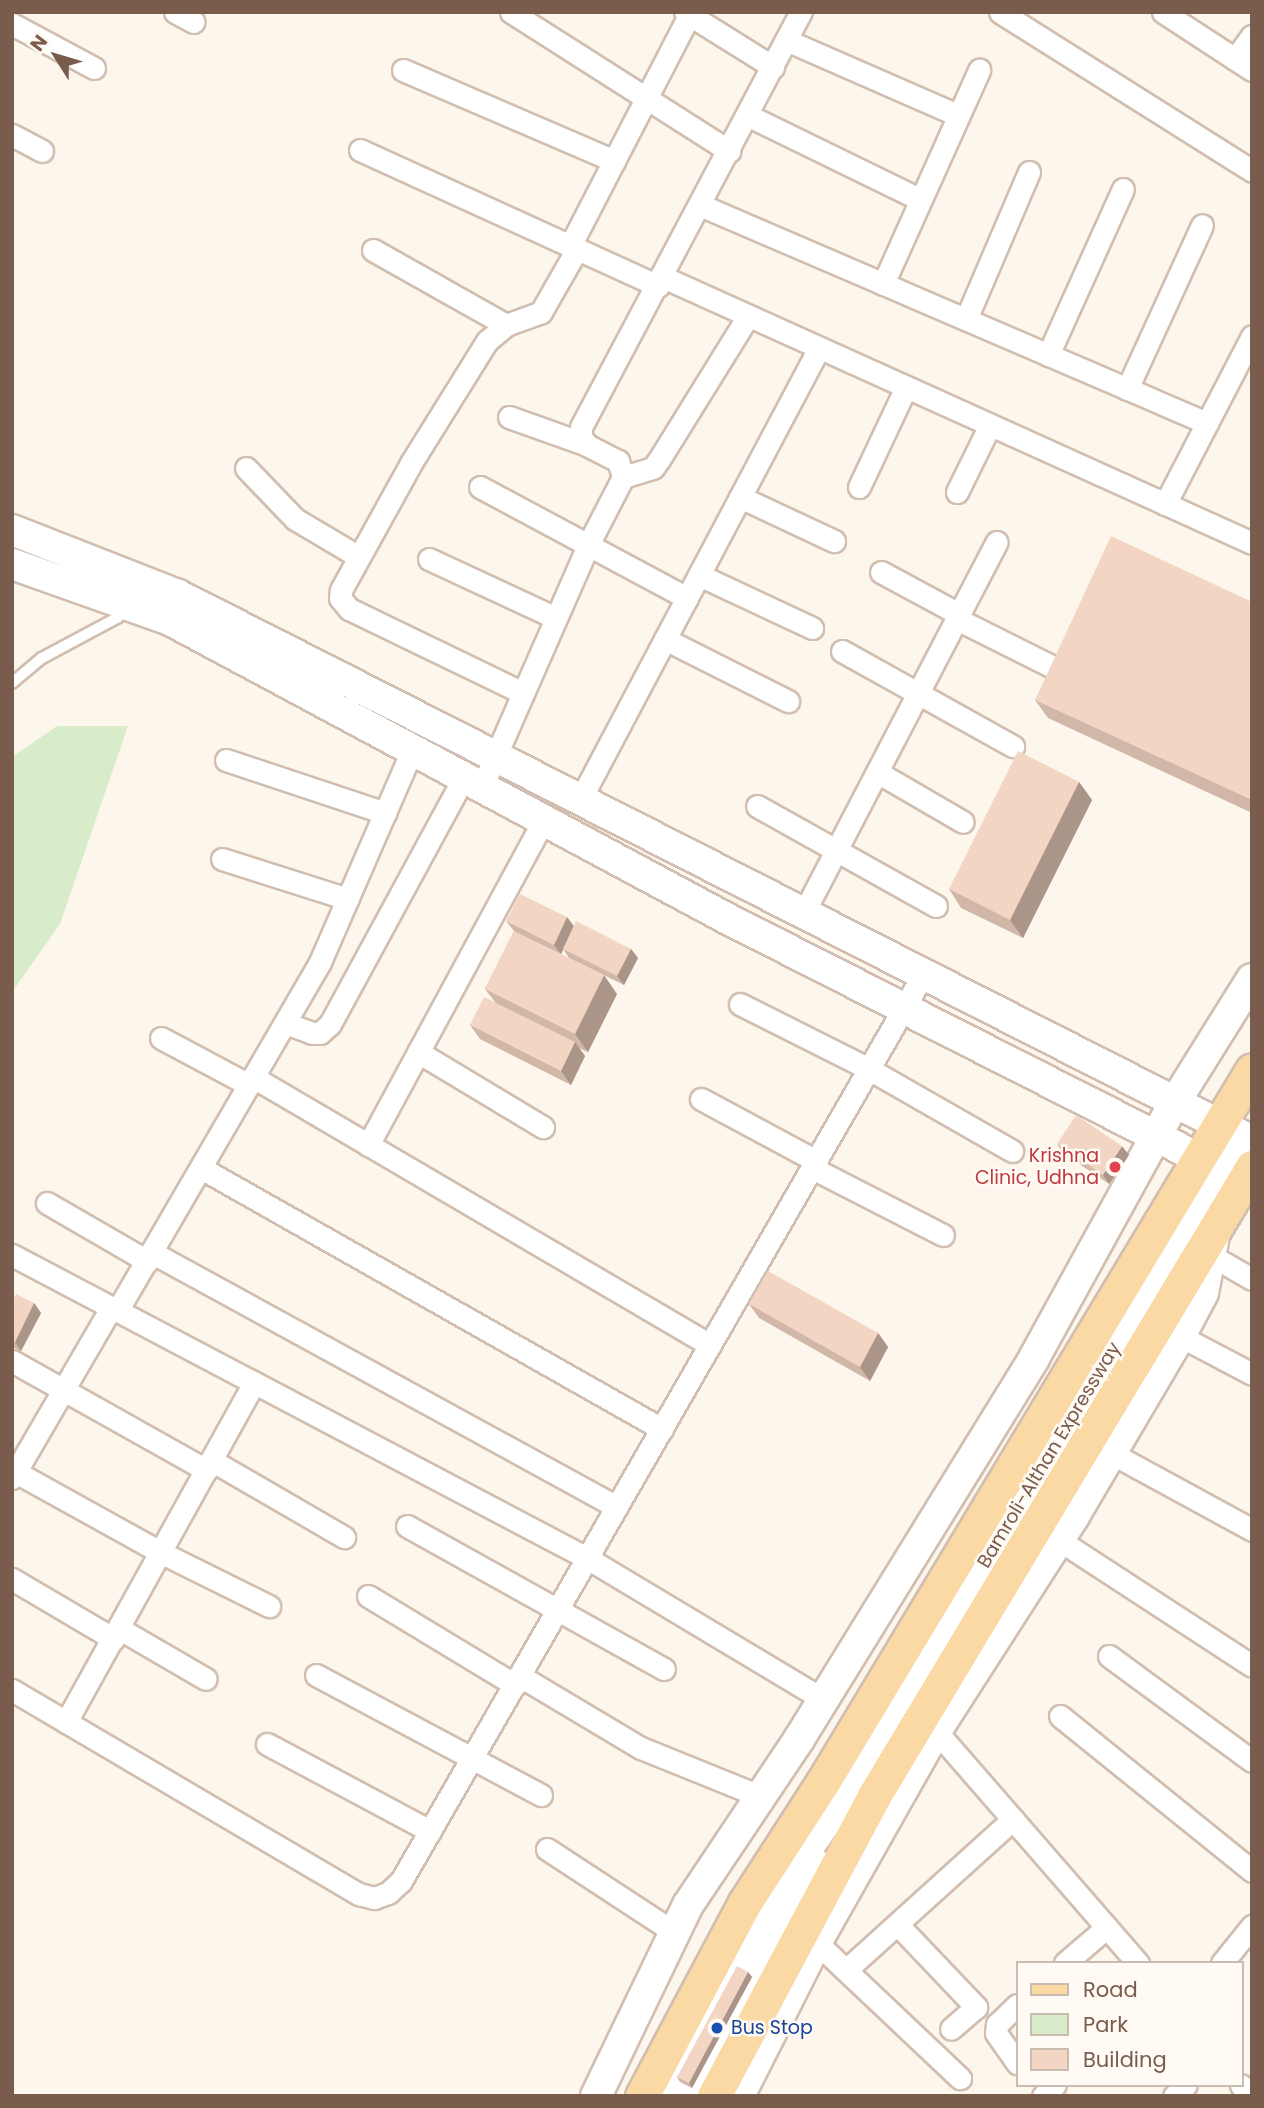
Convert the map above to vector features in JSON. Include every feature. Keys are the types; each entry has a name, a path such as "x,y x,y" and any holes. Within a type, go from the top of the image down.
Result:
{"main road":[{"path":"714,2096 864,1812 1212,1242 1233,1171 1252,1070"},
{"path":"642,2096 744,1903 1233,1171"}],"street":[{"path":"175,12 194,22"},
{"path":"511,12 729,151"},
{"path":"587,445 581,437 581,427 801,12"},
{"path":"1000,12 1252,172"},
{"path":"1163,12 1244,64 1252,36"},
{"path":"523,693 342,603 341,590 411,463 487,341 506,325 541,312 687,13 773,67"},
{"path":"12,24 94,68"},
{"path":"786,40 958,115"},
{"path":"403,70 614,161"},
{"path":"883,284 979,70"},
{"path":"747,115 919,199"},
{"path":"12,135 42,151"},
{"path":"360,150 573,247 748,316 1252,542"},
{"path":"965,319 1029,172"},
{"path":"1048,355 1123,189"},
{"path":"701,205 1207,423"},
{"path":"1127,389 1202,225"},
{"path":"373,250 506,325"},
{"path":"623,477 653,468 748,316"},
{"path":"1165,504 1252,336"},
{"path":"582,798 819,348"},
{"path":"859,487 906,387"},
{"path":"285,1023 312,1033 320,1033 330,1024 473,782 496,754 589,543 623,477 618,461 587,445 509,417"},
{"path":"957,492 990,425"},
{"path":"246,468 295,519 359,557"},
{"path":"480,487 687,597"},
{"path":"740,497 834,541"},
{"path":"12,530 156,604 412,750 544,820 904,1008 1156,1136 1233,1171"},
{"path":"804,912 997,542"},
{"path":"429,559 556,618"},
{"path":"12,564 156,604 496,754 1175,1102 1241,1129"},
{"path":"881,572 1055,668"},
{"path":"699,575 812,628"},
{"path":"665,639 788,701"},
{"path":"842,651 1013,746"},
{"path":"269,1606 13,1474 149,1256 320,962 412,750"},
{"path":"226,760 385,813"},
{"path":"877,772 963,822"},
{"path":"757,806 936,906"},
{"path":"368,1144 544,820"},
{"path":"222,859 348,899"},
{"path":"12,1690 359,1894 374,1898 388,1893 401,1881 924,973"},
{"path":"596,2096 674,1932 823,1699 1034,1358 1175,1102 1252,979"},
{"path":"740,1004 869,1069 1012,1151"},
{"path":"161,1038 251,1081 368,1144 710,1345"},
{"path":"418,1052 543,1127"},
{"path":"701,1099 814,1165 943,1235"},
{"path":"201,1168 662,1429"},
{"name":"Bamroli-Althan Expressway","path":"864,1812 1233,1171"},
{"path":"47,1203 617,1507"},
{"path":"1212,1242 1252,1279"},
{"path":"666,2096 766,1908 864,1812 936,1731 1059,1540 1203,1293 1212,1242"},
{"path":"12,1255 587,1558 823,1699"},
{"path":"1180,1336 1252,1374"},
{"path":"12,1361 344,1537"},
{"path":"66,1722 254,1383"},
{"path":"1111,1453 1252,1530"},
{"path":"407,1526 559,1608 664,1669"},
{"path":"1059,1540 1252,1666"},
{"path":"12,1579 206,1679"},
{"path":"368,1596 641,1748 760,1796"},
{"path":"1110,1656 1252,1761"},
{"path":"316,1675 541,1795"},
{"path":"1060,1716 1252,1871"},
{"path":"936,1731 1136,1961"},
{"path":"267,1744 430,1831"},
{"path":"739,2096 817,1942 864,1812"},
{"path":"692,2096 790,1918 864,1812"},
{"path":"846,1970 1013,1818"},
{"path":"547,1850 674,1932"},
{"path":"897,1924 976,2007 951,2029"},
{"path":"1067,1961 1107,1927"},
{"path":"1224,1961 1247,1940"},
{"path":"817,1942 960,2078"},
{"path":"1016,2006 1002,2018 996,2033 1016,2062"}],"lane":[{"path":"12,684 43,658 117,618 156,604"}],"green space":[{"path":"57,726 128,726 60,924 12,992 12,757"}],"building":[{"path":"1111,536 1252,602 1252,800 1035,700"},
{"path":"1018,751 1079,782 1010,920 949,889"},
{"path":"520,894 567,917 554,945 506,921"},
{"path":"576,921 631,949 617,976 563,949"},
{"path":"514,931 604,975 575,1034 485,989"},
{"path":"484,997 575,1042 561,1071 470,1025"},
{"path":"1076,1115 1122,1146 1103,1175 1057,1144"},
{"path":"768,1271 878,1333 860,1367 749,1304"},
{"path":"16,1294 34,1303 15,1342 12,1341 12,1302"},
{"path":"737,1966 748,1972 689,2083 677,2077"}],"place":[{"name":"Krishna Clinic, Udhna","path":"1115,1167"},
{"name":"Bus Stop","path":"717,2028"}]}
